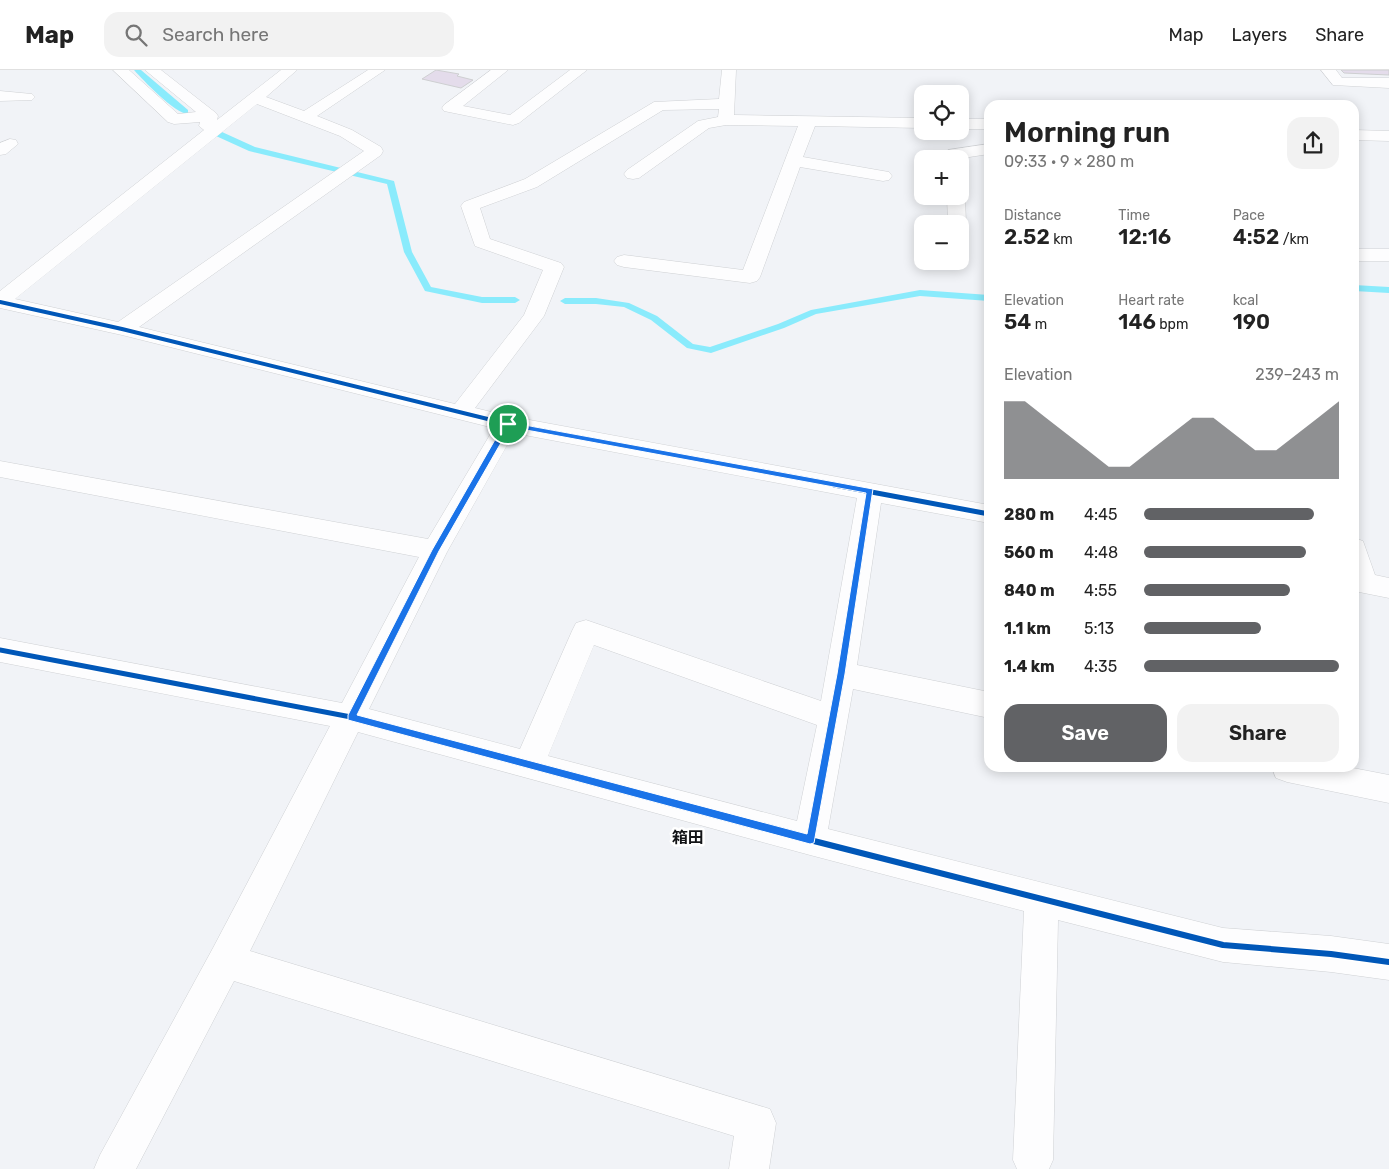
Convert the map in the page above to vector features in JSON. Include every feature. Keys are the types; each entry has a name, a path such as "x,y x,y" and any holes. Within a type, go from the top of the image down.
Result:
{"street":[{"path":"120,70 174,120 210,116"},
{"path":"152,70 210,116"},
{"path":"0,301 290,70"},
{"path":"305,117 378,70"},
{"path":"501,70 450,108 512,120 580,70"},
{"path":"727,112 728,70"},
{"path":"1328,70 1338,82 1389,83"},
{"path":"0,96 27,97"},
{"path":"122,329 375,151 346,133 256,98"},
{"path":"460,413 534,316 554,267 482,242 470,206 531,183 660,105 808,122 914,124"},
{"path":"634,174 704,124 727,112"},
{"path":"204,138 210,116"},
{"path":"624,261 750,277 808,122"},
{"path":"969,124 984,124"},
{"path":"1359,135 1389,136"},
{"path":"969,152 984,150"},
{"path":"794,161 883,176"},
{"path":"1359,255 1389,255"},
{"path":"0,301 508,424 984,513"},
{"path":"114,1169 226,962 435,550 508,424"},
{"path":"0,469 435,550"},
{"path":"810,840 841,674 870,491"},
{"path":"1359,560 1369,584"},
{"path":"529,764 586,631 833,718"},
{"path":"0,650 351,717 810,840 1224,945 1331,954 1389,962"},
{"path":"841,674 984,704"},
{"path":"1306,772 1389,789"},
{"path":"1033,1160 1041,898"},
{"path":"226,962 756,1123 749,1169"}],"building":[{"path":"436,70 459,74 457,76 473,80 461,88 422,79"},
{"path":"1341,70 1389,70 1389,75 1344,73"}],"waterway":[{"path":"137,70 177,107 185,112"},
{"path":"219,134 252,149 391,183 408,252 428,289 482,300 515,300"},
{"path":"1359,288 1389,290"},
{"path":"565,301 596,301 626,305 654,318 690,346 711,350 781,326 814,312 920,293 984,298"}],"cycle path":[{"path":"0,302 122,329 508,424 984,513"},
{"path":"0,650 351,717 810,840 1223,945 1331,954 1389,962"}],"district":[{"name":"箱田","path":"688,837"}],"route":[{"path":"508,424 870,491 841,674 810,840 351,717 435,550 508,424"}]}
